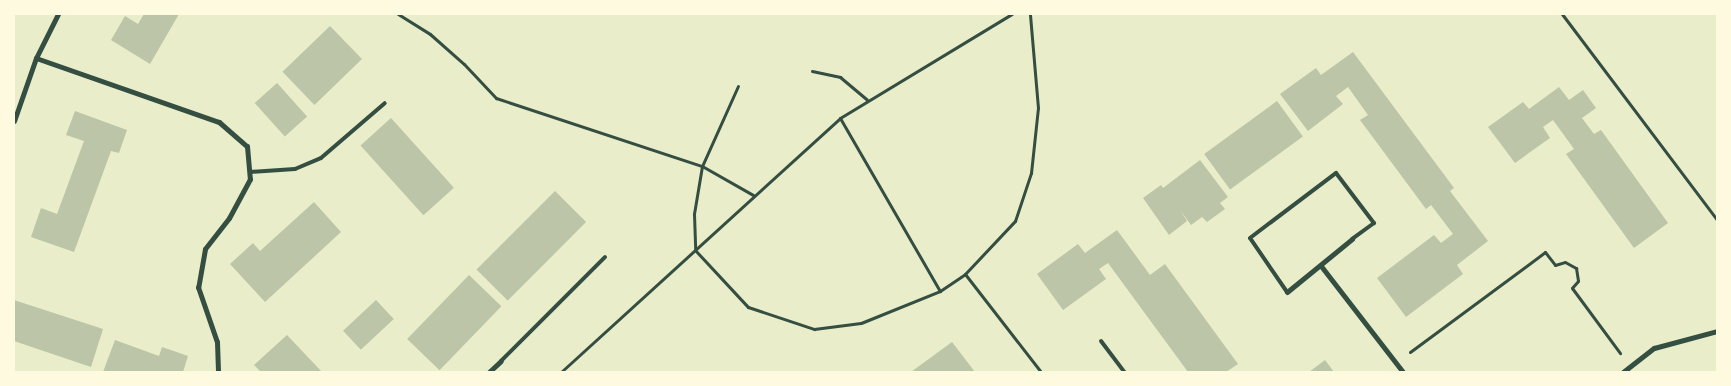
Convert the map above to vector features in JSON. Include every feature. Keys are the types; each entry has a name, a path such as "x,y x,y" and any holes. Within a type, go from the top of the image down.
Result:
{"street":[{"path":"14,121 36,58 58,14"},
{"path":"36,58 219,122 248,146 250,179 229,218 205,249 198,287 217,342 218,372"},
{"path":"1288,292 1352,240"},
{"path":"1321,266 1403,372"},
{"path":"1623,372 1654,348 1717,331"},
{"path":"489,372 501,361"}],"lane":[{"path":"250,172 295,169 321,158 384,103"},
{"path":"1288,292 1250,238 1336,173 1374,224 1352,240"},
{"path":"501,361 605,257"},
{"path":"1101,341 1124,372"}],"path":[{"path":"398,14 430,34 464,64 496,98 702,166 753,195"},
{"path":"562,372 753,195 840,118 866,100 1012,14"},
{"path":"738,86 702,166 694,214 694,250 748,307 814,329 862,323 940,291 965,274 1015,221 1031,174 1038,108 1030,14"},
{"path":"1562,14 1717,220"},
{"path":"812,71 840,78 866,100"},
{"path":"840,118 940,291"},
{"path":"1395,363 1545,252 1554,265 1565,262 1576,268 1578,281 1572,288 1630,366"},
{"path":"965,274 1041,372"}],"building":[{"path":"144,14 179,14 150,64 111,40 125,16 138,24"},
{"path":"330,26 362,59 314,105 283,72"},
{"path":"1353,52 1454,188 1450,191 1488,241 1457,265 1463,274 1406,317 1377,278 1434,235 1441,243 1453,234 1431,205 1426,209 1360,120 1368,115 1348,87 1336,96 1343,104 1308,131 1280,94 1316,68 1321,75"},
{"path":"277,83 307,116 285,137 255,103"},
{"path":"1559,87 1569,100 1583,90 1596,108 1582,118 1594,134 1601,130 1668,223 1634,248 1566,154 1574,149 1553,120 1543,127 1550,138 1515,163 1488,127 1523,102 1529,109"},
{"path":"1277,101 1303,137 1230,189 1204,154"},
{"path":"75,111 127,130 119,153 111,151 74,252 31,237 41,208 57,214 84,141 66,135"},
{"path":"391,118 454,188 423,215 361,145"},
{"path":"1200,160 1228,197 1220,203 1225,209 1207,222 1202,217 1191,225 1180,210 1187,221 1169,235 1143,198 1161,185 1163,188"},
{"path":"555,191 586,222 508,301 477,269"},
{"path":"314,202 341,232 265,302 230,264 253,243 260,251"},
{"path":"1117,230 1150,275 1165,264 1238,364 1226,372 1188,372 1108,263 1099,269 1106,279 1063,310 1037,274 1078,244 1085,253"},
{"path":"469,275 501,306 440,370 407,339"},
{"path":"14,300 103,329 91,367 14,341"},
{"path":"376,300 394,319 361,350 343,331"},
{"path":"287,335 322,372 261,372 254,365"},
{"path":"115,340 159,356 162,347 188,356 183,372 103,372"},
{"path":"952,342 975,372 911,372"},
{"path":"1325,360 1334,372 1309,372"}]}
